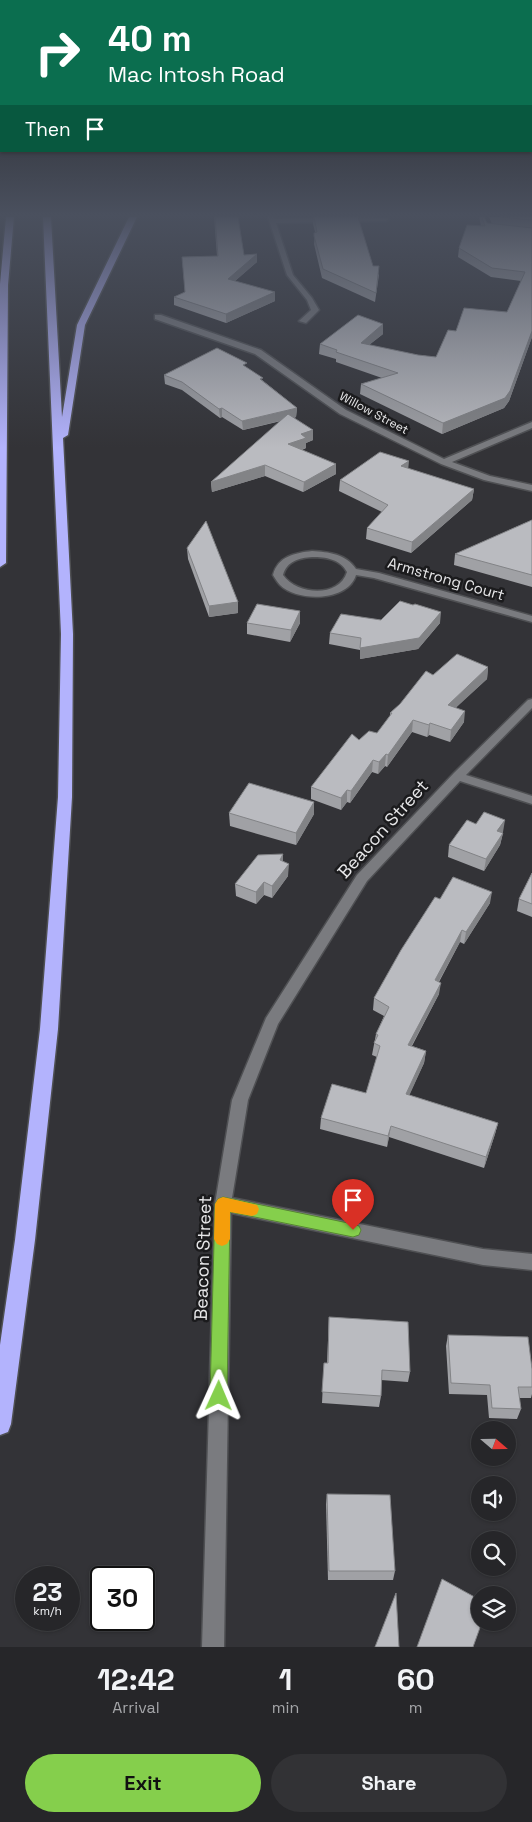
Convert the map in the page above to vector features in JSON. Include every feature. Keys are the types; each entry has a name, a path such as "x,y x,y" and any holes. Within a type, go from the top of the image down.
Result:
{"highway":[{"path":"0,563 4,294"},
{"path":"0,1424 40,1115 52,1000 62,865 68,682 64,547 50,294"},
{"path":"58,459 71,393 75,354 81,325 95,294"}],"street":[{"path":"303,321 315,310 306,294"},
{"name":"Willow Street","path":"158,317 258,352 343,412 444,462 487,478 532,488"},
{"path":"444,462 532,425"},
{"name":"Armstrong Court","path":"312,554 326,555 338,559 348,565 352,572 350,580 344,587 332,592 318,594 304,593 291,589 282,582 278,575 280,567 287,560 312,554"},
{"name":"Armstrong Court","path":"352,572 375,575 532,619"},
{"name":"Beacon Street","path":"213,1647 223,1204 240,1100 271,1022 362,878 458,776 532,702"},
{"path":"458,776 532,800"},
{"path":"223,1204 483,1257 532,1262"}],"building":[{"path":"181,294 271,294 226,314 174,297"},
{"path":"515,294 532,294 532,331 510,391 505,398 443,423 361,384 398,373 336,352 337,350 320,344 358,315 383,324 361,343 436,357 448,330 456,331 464,308 507,312"},
{"path":"217,348 247,363 243,365 263,378 260,379 297,408 242,421 222,408 219,409 182,382 164,375"},
{"path":"288,414 313,430 301,434 306,438 288,444 336,464 304,482 265,465 211,482"},
{"path":"380,452 409,461 401,466 474,489 412,542 367,528 388,505 340,480"},
{"path":"532,520 532,575 455,554"},
{"path":"206,521 238,602 209,606 187,548"},
{"path":"400,601 441,612 419,638 360,648 361,638 330,633 341,614 381,620"},
{"path":"257,604 300,611 291,630 247,623"},
{"path":"457,654 488,667 448,705 465,711 451,730 413,720 388,755 386,754 379,762 373,760 351,791 347,790 341,798 311,787 352,734 359,740 369,731 377,733 392,713 390,713 400,704 426,671 433,675"},
{"path":"249,783 314,802 296,833 229,813"},
{"path":"484,812 505,820 497,831 503,833 486,859 449,845 467,820 476,824"},
{"path":"283,854 280,860 289,864 272,886 264,882 256,892 235,884 258,855"},
{"path":"532,873 532,904 519,899"},
{"path":"453,877 492,892 466,932 462,930 435,980 441,983 408,1045 426,1051 406,1094 498,1123 486,1157 391,1126 388,1136 321,1118 332,1084 366,1093 380,1046 374,1043 378,1035 376,1034 389,1007 374,998 401,950 435,897 440,899"},
{"path":"329,1317 408,1322 410,1372 382,1370 381,1396 322,1392 324,1363 328,1363"},
{"path":"448,1335 528,1337 532,1387 518,1387 521,1409 492,1408 490,1385 451,1383"},
{"path":"327,1494 390,1495 395,1571 329,1571"},
{"path":"442,1579 471,1595 471,1631 479,1631 473,1647 417,1647"},
{"path":"396,1593 399,1647 375,1647"}],"slow traffic":[{"path":"222,1239 223,1204 252,1209"}],"route":[{"path":"219,1396 223,1204 353,1230"}]}
